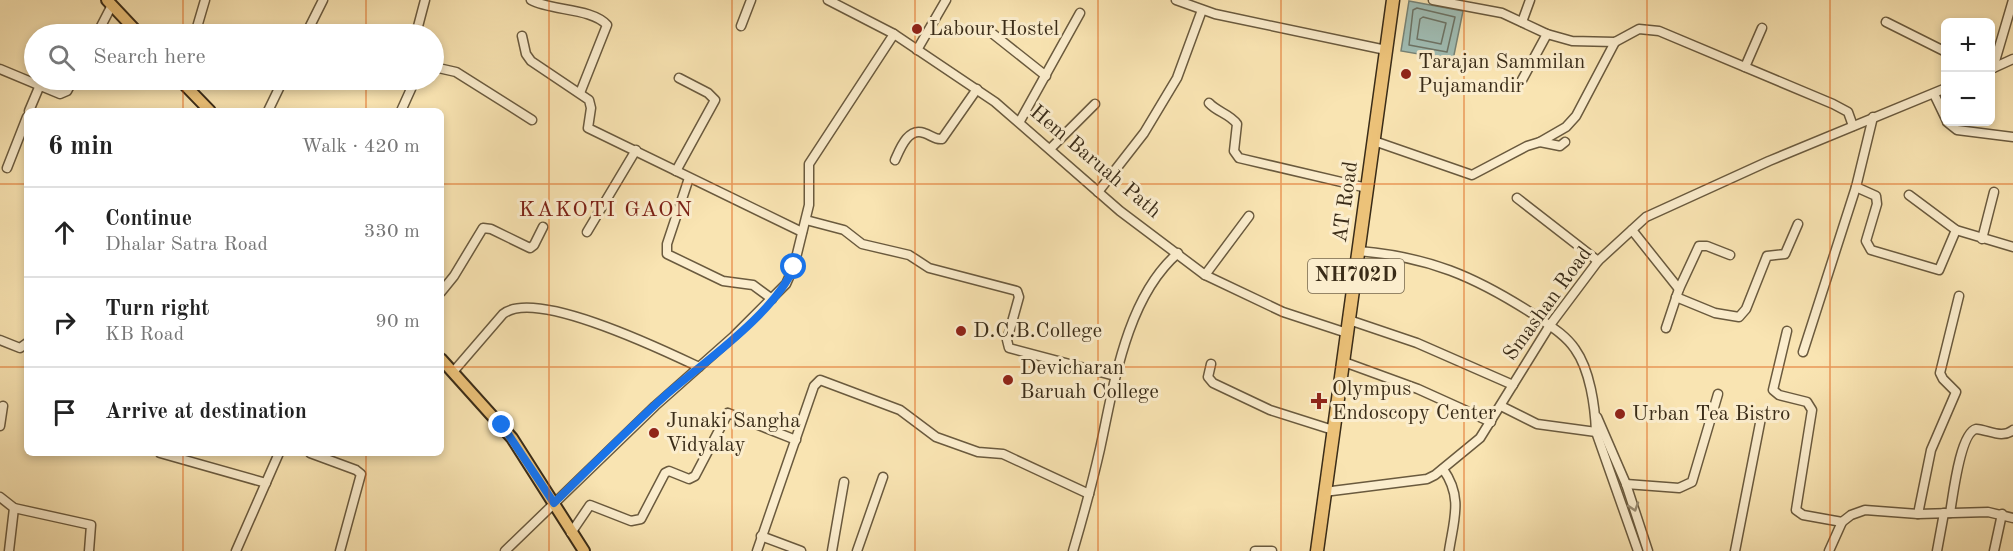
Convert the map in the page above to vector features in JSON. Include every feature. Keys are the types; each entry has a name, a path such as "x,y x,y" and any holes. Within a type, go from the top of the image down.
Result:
{"highway":[{"name":"AT Road","path":"1317,551 1393,0"}],"main road":[{"path":"110,3 130,24"},
{"path":"189,90 204,108"},
{"path":"444,362 512,438 584,551"}],"street":[{"path":"198,24 205,0"},
{"path":"311,24 323,0"},
{"path":"419,24 425,0"},
{"path":"531,0 544,6 562,8 599,19 607,25 580,93"},
{"path":"741,26 751,0"},
{"path":"917,50 946,0"},
{"path":"1176,0 1202,10 1386,50"},
{"path":"1433,0 1495,11 1547,34 1577,42 1615,42 1639,29 1651,29 1683,39 1846,110 1853,126"},
{"path":"1522,22 1530,0"},
{"path":"1995,59 2013,0"},
{"name":"Hem Baruah Path","path":"834,1 894,34 977,89 1020,122 1098,192 1205,274 1283,312 1347,333"},
{"path":"101,24 110,3"},
{"path":"1098,192 1144,133 1171,88 1202,10"},
{"path":"1020,122 1080,13"},
{"path":"1886,21 1941,49"},
{"path":"1745,67 1761,28"},
{"path":"988,30 1046,76"},
{"path":"505,551 660,400 699,368 772,299 790,276 806,220 810,195 807,175 809,164 894,34"},
{"path":"1522,80 1547,34"},
{"path":"522,36 526,54 531,61 580,93 590,103 588,128 802,232"},
{"path":"1374,141 1472,175 1513,152 1540,142 1572,121 1615,42"},
{"path":"1995,68 2013,59"},
{"path":"0,69 24,79"},
{"path":"444,69 456,72 532,120"},
{"path":"676,171 715,100 708,93 679,78"},
{"path":"895,160 905,140 913,133 920,132 942,139 977,89"},
{"path":"30,108 38,90"},
{"path":"53,90 64,94 67,90"},
{"path":"269,108 278,90"},
{"path":"402,108 410,90"},
{"name":"Smashan Road","path":"1324,492 1427,479 1443,469 1480,438 1550,326 1598,261 1646,217 1873,117 1941,90"},
{"path":"1934,94 1941,109"},
{"path":"1209,103 1215,110 1231,117 1237,123 1234,151 1239,158 1299,170 1367,188"},
{"path":"1050,149 1095,104"},
{"path":"1803,352 1856,187 1873,117"},
{"path":"7,168 24,125"},
{"path":"1953,126 1957,130 2013,137"},
{"path":"1540,142 1558,147 1564,142"},
{"path":"587,232 636,150"},
{"path":"689,177 666,244 667,254 723,281 753,285 772,299"},
{"path":"1856,187 1876,196 1878,204 1866,241 1871,250 1939,270 1956,230"},
{"path":"1982,239 1994,192"},
{"path":"1909,195 1956,230 2013,247"},
{"path":"1517,198 1598,261"},
{"path":"1205,274 1249,216"},
{"path":"806,220 844,230 862,244 909,255 929,268 1017,291 1020,297 1007,340 1009,348 1115,376"},
{"path":"1632,230 1678,293 1715,313 1739,317 1746,309 1767,256 1785,254 1798,224"},
{"path":"444,288 483,228 490,229 530,248 534,245 543,227"},
{"path":"1666,328 1678,293 1699,246 1707,246 1730,255"},
{"path":"1359,251 1424,261 1461,273 1498,291 1571,343 1582,360 1595,414 1596,432 1638,551"},
{"path":"1073,551 1089,494 1115,376 1146,293 1166,264 1178,253"},
{"path":"1918,514 1931,450 1956,392 1942,379 1940,373 1959,296"},
{"path":"453,372 502,314 509,309 520,307 577,318 622,332 699,368"},
{"path":"1349,320 1417,343 1513,385"},
{"path":"1787,331 1773,390 1779,395 1807,402 1812,410 1796,510 1803,515 1842,522"},
{"path":"0,340 20,348 24,345"},
{"path":"1344,362 1418,389 1491,422"},
{"path":"1211,364 1208,376 1213,383 1270,410 1333,430"},
{"path":"757,551 814,386 816,382 823,380 900,410 936,437 978,452 1003,454 1089,494"},
{"path":"1626,484 1678,488 1692,482 1718,394"},
{"path":"0,426 3,406"},
{"path":"1501,406 1537,424 1596,432"},
{"path":"571,533 590,505 631,521 641,519 665,473 669,471 689,479 696,476 728,413 796,440"},
{"path":"1595,414 1604,428 1626,484 1648,551"},
{"path":"1736,551 1761,418"},
{"path":"1937,551 1966,436 1976,429 2012,434"},
{"path":"172,456 266,483"},
{"path":"236,551 278,456"},
{"path":"328,456 361,474 340,551"},
{"path":"1443,469 1455,488 1456,499 1449,551"},
{"path":"857,551 883,477"},
{"path":"832,551 844,482"},
{"path":"0,496 14,508 91,525 89,551"},
{"path":"9,551 14,508"},
{"path":"1828,551 1842,522 1851,515 1865,510 1918,514 2002,514 2013,519"},
{"path":"1995,551 2002,514"},
{"path":"761,536 801,551"},
{"path":"1255,551 1272,551"}],"water":[{"path":"1409,1 1463,11 1453,60 1401,51"}],"place":[{"name":"Labour Hostel","path":"917,29"},
{"name":"Tarajan Sammilan Pujamandir","path":"1406,74"},
{"name":"D.C.B.College","path":"961,331"},
{"name":"Devicharan Baruah College","path":"1008,380"},
{"name":"Olympus Endoscopy Center","path":"1319,401"},
{"name":"Urban Tea Bistro","path":"1620,414"},
{"name":"Junaki Sangha Vidyalay","path":"654,433"}],"district":[{"name":"KAKOTI GAON","path":"606,210"}],"route":[{"path":"502,425 554,503 666,395 753,318 786,284 794,267"}]}
